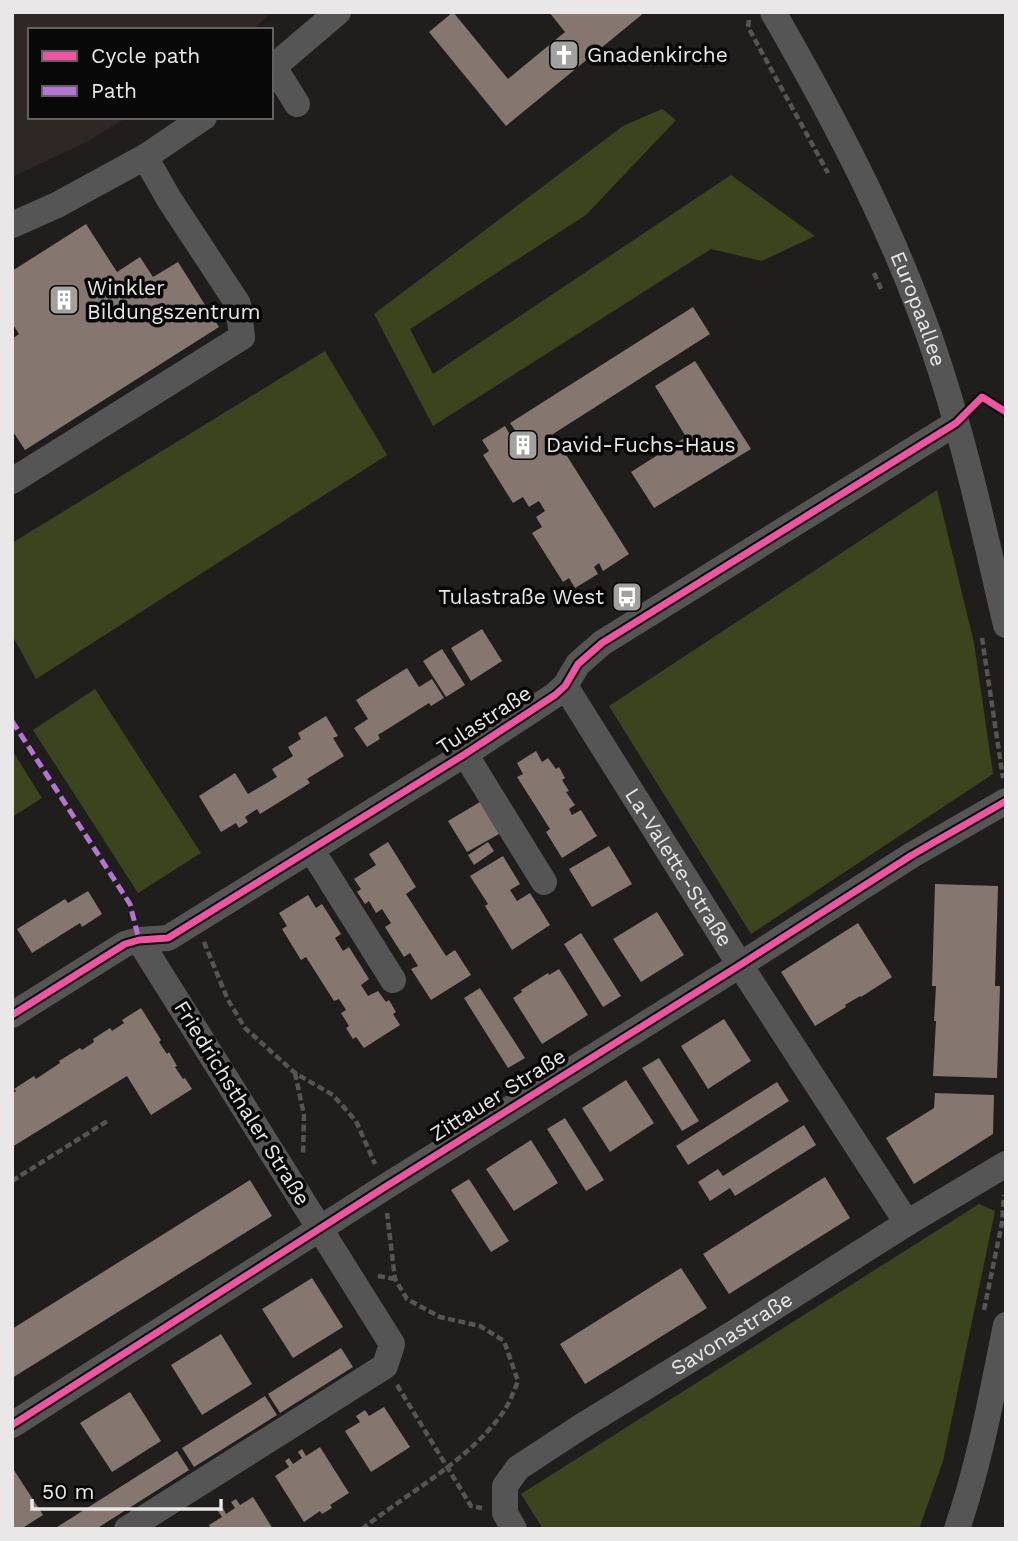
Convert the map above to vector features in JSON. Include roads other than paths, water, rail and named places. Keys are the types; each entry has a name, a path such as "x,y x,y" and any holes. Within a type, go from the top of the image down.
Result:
{"street":[{"path":"273,67 338,12"},
{"name":"Europaallee","path":"773,12 808,72 885,226 939,366 987,543 993,627"},
{"path":"273,69 297,104"},
{"path":"12,225 57,205 145,157 201,119"},
{"path":"12,481 242,337 238,304 169,199 145,157"},
{"name":"Tulastraße","path":"12,1015 125,944 168,938 465,754 555,695 565,686 579,664 602,643 956,423"},
{"name":"La-Valette-Straße","path":"565,686 740,965 907,1223"},
{"path":"465,754 544,882"},
{"name":"Zittauer Straße","path":"12,1425 385,1186 740,965 912,855 1005,791"},
{"path":"311,849 393,980"},
{"name":"Friedrichsthaler Straße","path":"127,1529 385,1366 392,1344 139,940"},
{"name":"Savonastraße","path":"509,1521 505,1486 519,1468 907,1223 1006,1164"},
{"path":"957,1529 981,1450 1006,1325"}],"place":[{"name":"Gnadenkirche","path":"564,55"},
{"name":"Winkler Bildungszentrum","path":"64,300"},
{"name":"David-Fuchs-Haus","path":"523,445"},
{"name":"Tulastraße West","path":"627,597"}]}
